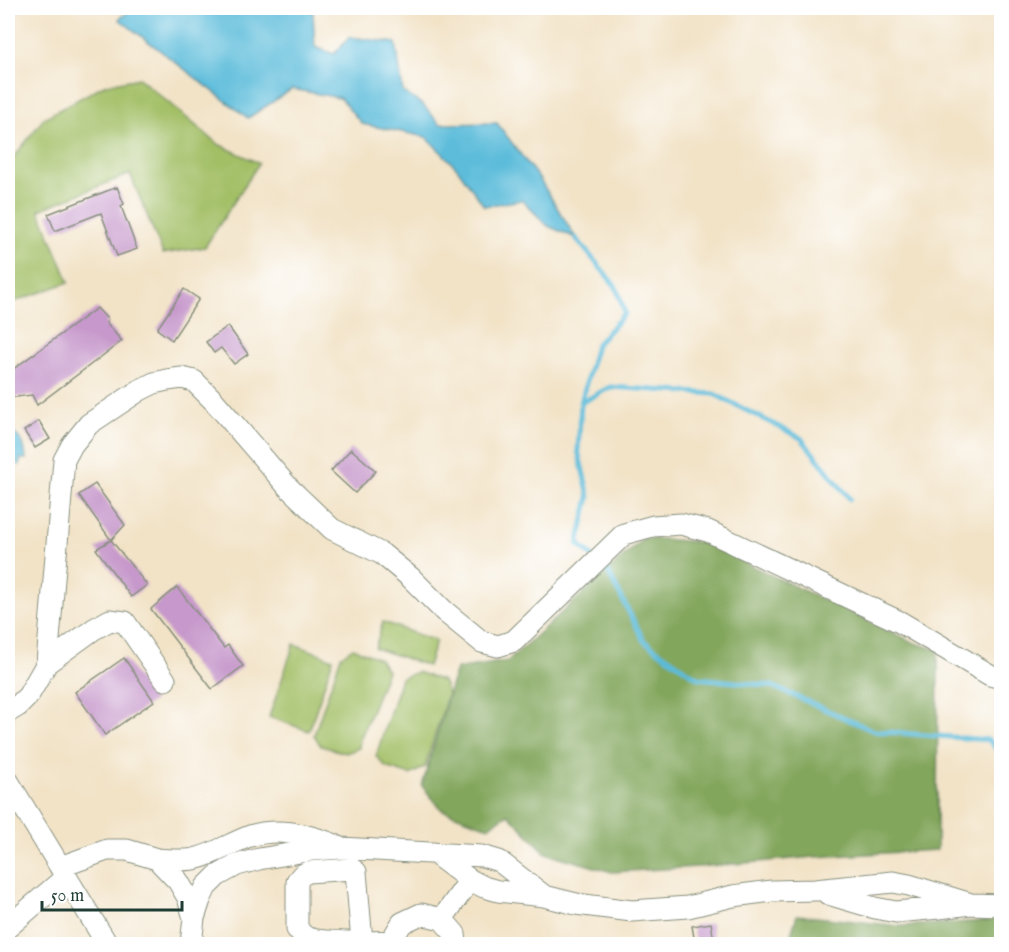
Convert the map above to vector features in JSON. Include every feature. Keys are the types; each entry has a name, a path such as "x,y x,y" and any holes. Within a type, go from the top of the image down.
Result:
{"street":[{"path":"47,663 64,460 72,445 89,424 154,383 182,378 194,381 214,401 288,487 325,522 332,528 382,554 410,577 444,611 482,642 498,646 514,641 624,534 653,526 681,524 708,531 900,622 990,675 1002,678"},
{"path":"8,712 28,696 47,663 110,620 125,622 165,680"},
{"path":"8,781 107,945"},
{"path":"8,927 63,872 107,850 127,850 157,859 179,861 194,859 250,836 269,832 291,832 318,838 341,848"},
{"path":"250,836 260,859"},
{"path":"191,945 194,918 200,900 206,887 217,876 237,866 260,859 312,850 341,848 482,856 499,861 544,896"},
{"path":"434,854 470,880 484,887 498,891 544,896 576,904 632,911 688,907 772,891 815,890 893,882 970,904"},
{"path":"157,859 178,880 188,898 194,918"},
{"path":"441,919 470,880"},
{"path":"815,890 896,912 970,904 1002,905"},
{"path":"362,942 392,943 402,923 421,914 441,919 455,934 456,945"}],"green space":[{"path":"139,78 218,144 259,163 205,247 163,254 130,174 39,210 69,282 8,304 8,165 44,118 104,85"},
{"path":"644,538 701,542 915,643 938,650 937,850 612,872 546,853 508,814 488,827 442,810 422,786 456,669 508,661"},
{"path":"383,622 436,641 428,666 375,648"},
{"path":"294,644 333,659 309,731 269,717"},
{"path":"353,648 380,659 387,671 359,748 346,753 321,746 314,735 341,656"},
{"path":"417,672 443,681 448,693 425,767 410,775 386,767 376,756 401,678"},
{"path":"797,915 901,926 1001,919 1001,944 788,944"}],"water":[{"path":"133,8 305,8 313,12 315,47 334,54 350,37 396,43 403,92 423,105 440,124 497,123 540,180 576,238 548,226 522,200 484,206 457,168 426,137 362,124 340,98 292,89 248,118 119,19"},
{"path":"12,433 19,437 24,447 26,459 20,459 20,465 12,462 13,452 8,445 8,434"}],"building":[{"path":"117,187 124,204 121,206 137,249 117,256 101,213 55,231 48,214"},
{"path":"184,289 199,299 172,340 157,329"},
{"path":"97,308 108,320 106,323 122,341 37,405 32,395 8,398 8,373"},
{"path":"228,326 248,354 234,364 221,348 214,353 206,342"},
{"path":"39,421 50,439 35,448 24,431"},
{"path":"351,449 376,471 355,493 331,471"},
{"path":"95,484 125,525 111,540 79,495"},
{"path":"111,540 147,585 131,597 96,549"},
{"path":"177,587 224,648 228,645 243,666 212,689 151,609"},
{"path":"124,658 154,701 105,735 75,692"},
{"path":"711,923 714,941 695,943 692,926"}],"waterway":[{"path":"576,238 616,287 625,313 596,345 581,403 578,450 589,497 578,544 593,557"},
{"path":"581,403 610,387 714,394 801,438 850,499"},
{"path":"600,563 607,570 644,641 698,678 772,686 874,731 989,740 1002,756"}]}
